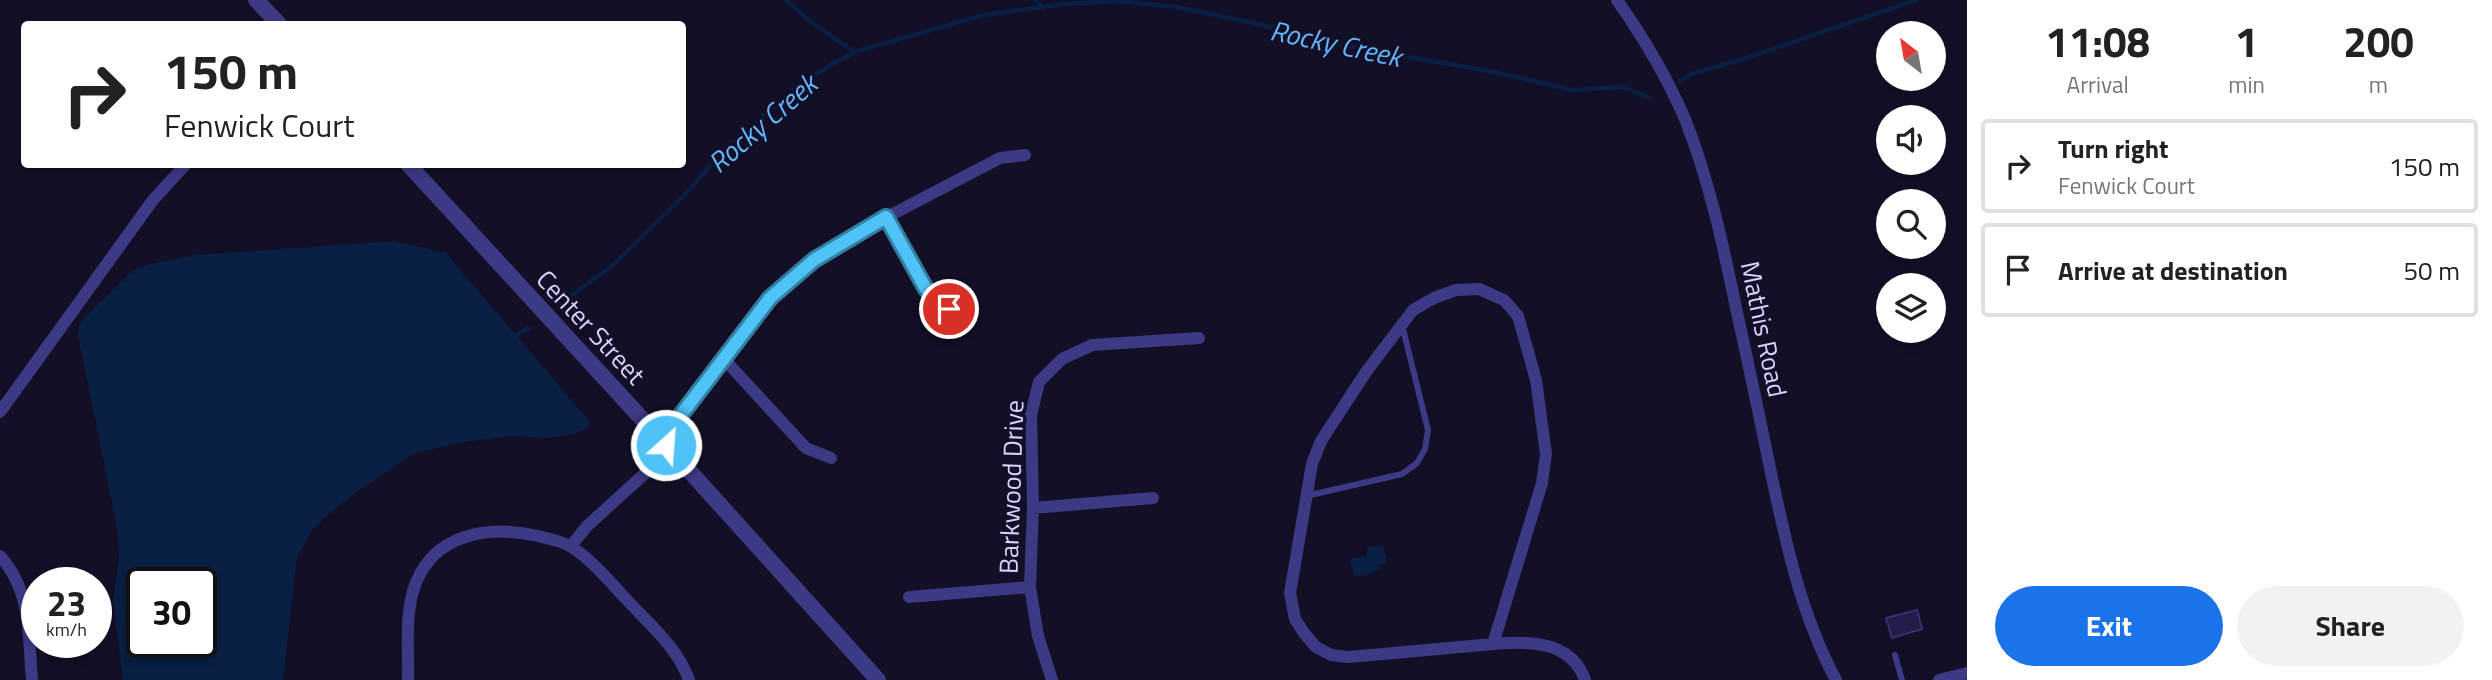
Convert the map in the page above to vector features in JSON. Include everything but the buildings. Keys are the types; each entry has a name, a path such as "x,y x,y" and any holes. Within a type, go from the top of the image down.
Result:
{"street":[{"path":"257,0 276,21"},
{"name":"Mathis Road","path":"1616,0 1661,69 1703,168 1720,233 1782,526 1812,628 1836,680"},
{"path":"572,546 587,526 662,458 668,432 723,358 770,298 814,260 886,217 1000,158 1025,155"},
{"path":"0,412 153,200 182,168"},
{"name":"Center Street","path":"412,168 876,679"},
{"path":"886,217 926,289 949,309"},
{"path":"1493,644 1542,483 1546,454 1536,380 1518,316 1504,300 1479,289 1456,290 1413,310 1321,441 1312,464 1290,593 1295,619 1316,647 1331,655 1347,657 1516,642 1552,646 1571,658 1585,680"},
{"name":"Barkwood Drive","path":"1052,680 1038,636 1030,587 1033,508 1031,415 1039,382 1062,359 1092,345 1199,338"},
{"path":"723,358 806,448 831,458"},
{"path":"1033,508 1153,498"},
{"path":"408,680 412,596 426,564 443,547 458,538 503,531 526,533 572,546 595,565 673,649 689,680"},
{"path":"0,556 13,573 23,594 32,680"},
{"path":"909,597 1030,587"},
{"path":"1939,680 1967,673"}],"lane":[{"path":"1306,496 1402,474 1417,463 1426,449 1428,430 1402,324"},
{"path":"1895,655 1902,680"}],"water":[{"path":"395,241 446,253 589,421 589,428 548,438 510,436 457,443 413,454 330,513 312,530 297,557 283,680 123,680 113,599 119,559 118,532 78,335 80,322 132,271 154,263 196,255"},
{"path":"1384,546 1386,564 1379,565 1380,570 1374,571 1374,574 1355,576 1350,563 1352,558 1366,557 1368,547"}],"waterway":[{"path":"786,0 810,21 854,52"},
{"path":"1035,0 1043,8"},
{"name":"Rocky Creek","path":"1680,81 1694,73 1916,0"},
{"name":"Rocky Creek","path":"572,295 612,266 692,187 720,153 805,80 854,52 984,15 1064,4 1117,1 1177,7 1342,45 1494,72 1572,90 1623,87 1650,98"},
{"name":"Rocky Creek","path":"516,335 529,328"}],"route":[{"path":"666,445 668,432 770,298 814,260 886,217 926,289 949,309"}]}
